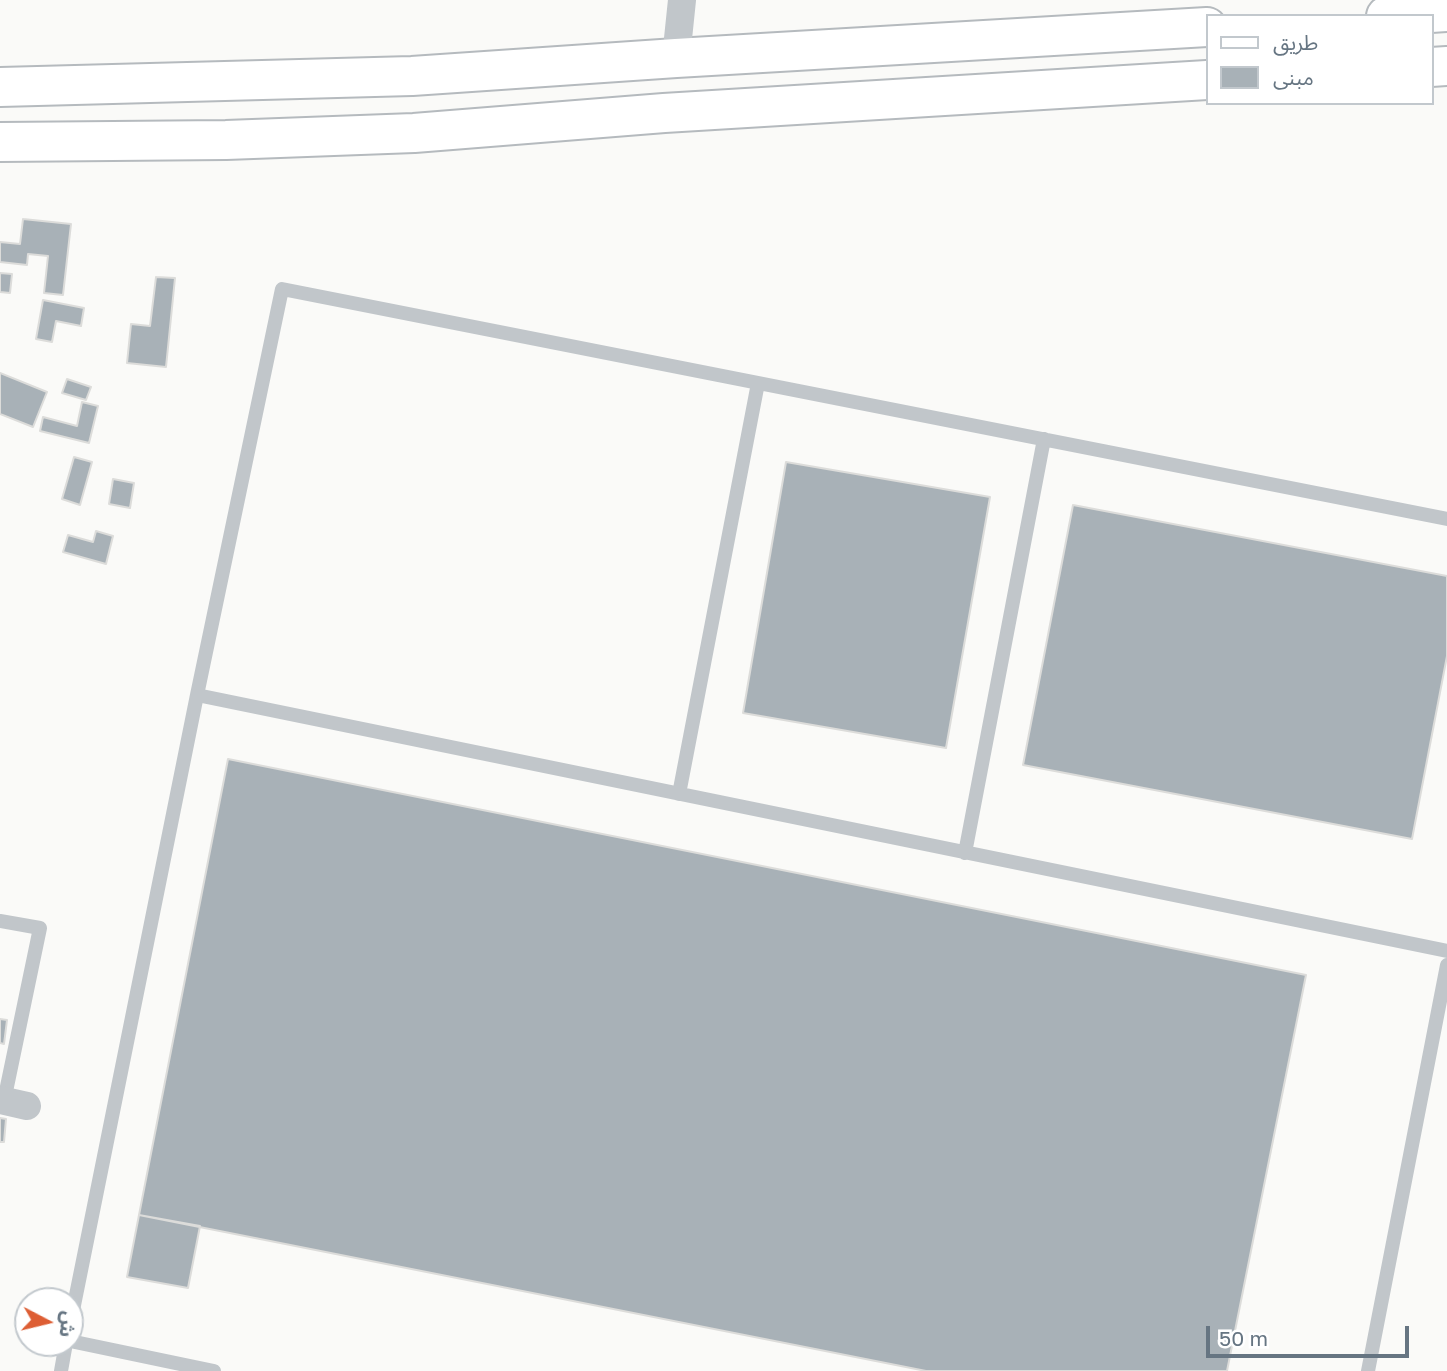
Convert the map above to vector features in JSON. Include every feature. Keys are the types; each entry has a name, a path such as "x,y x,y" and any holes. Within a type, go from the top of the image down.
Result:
{"main road":[{"path":"1416,14 1447,12"},
{"path":"0,87 412,76 1206,27"},
{"path":"0,142 226,140 414,133 664,113 1206,80"}],"street":[{"path":"676,58 682,0"}],"lane":[{"path":"78,1287 282,289 1447,519"},
{"path":"679,794 758,383"},
{"path":"965,853 1044,439"},
{"path":"197,695 1447,951"},
{"path":"0,921 40,928 10,1102"},
{"path":"1368,1371 1447,965"},
{"path":"84,1345 214,1371"}],"building":[{"path":"23,219 71,224 63,295 44,293 48,256 28,254 27,265 0,262 0,242 20,244"},
{"path":"0,273 12,274 10,293 0,292"},
{"path":"156,277 175,278 166,367 127,363 131,324 150,326"},
{"path":"43,300 84,308 81,326 56,321 52,342 36,339"},
{"path":"0,373 47,392 33,427 0,414"},
{"path":"67,379 91,387 86,400 62,393"},
{"path":"82,402 98,406 89,443 40,431 43,417 77,426"},
{"path":"74,457 92,462 80,505 62,499"},
{"path":"786,462 990,497 946,748 743,713"},
{"path":"113,479 134,483 130,508 109,504"},
{"path":"1073,505 1447,576 1447,656 1412,839 1023,765"},
{"path":"96,531 113,536 106,564 63,552 68,535 93,542"},
{"path":"228,759 1306,975 1227,1371 926,1371 139,1215"},
{"path":"0,1019 7,1020 4,1044 0,1043"},
{"path":"0,1118 6,1119 4,1142 0,1142"},
{"path":"139,1215 200,1226 188,1288 127,1277"}]}
